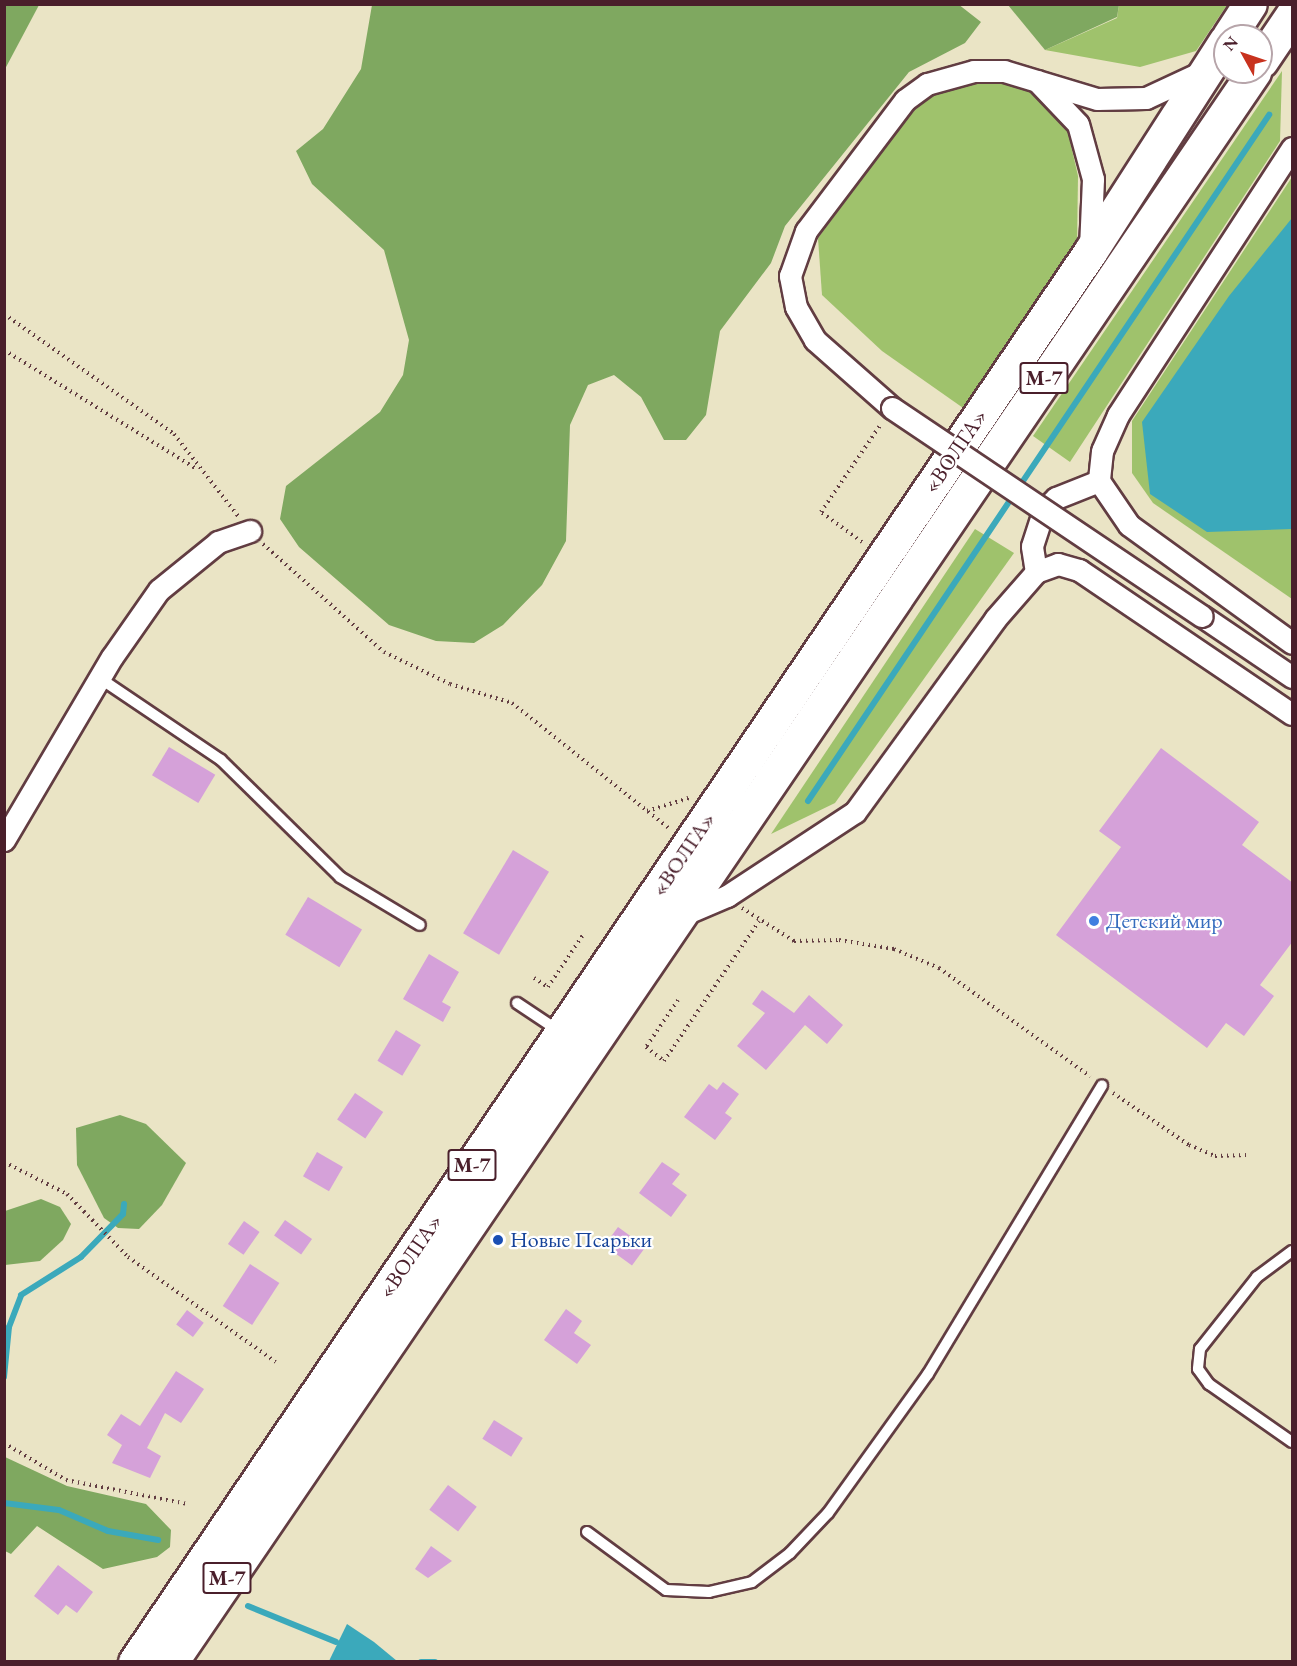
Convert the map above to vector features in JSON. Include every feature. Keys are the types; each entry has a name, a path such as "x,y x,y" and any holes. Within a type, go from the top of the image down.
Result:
{"highway":[{"path":"1237,24 1250,4"},
{"path":"1273,44 1293,15"},
{"name":"«ВОЛГА»","path":"135,1662 1090,252 1213,60"},
{"name":"«ВОЛГА»","path":"171,1662 673,919 1246,84"}],"street":[{"path":"1207,69 1146,98 1097,99 1004,72 957,73 905,100 797,249 790,276 796,307 815,340 890,412 1293,677"},
{"path":"1034,79 1078,124 1093,179 1090,252"},
{"path":"1293,148 1118,415 1105,442 1098,481 1129,525 1293,643"},
{"path":"1036,572 1032,546 1044,510 1056,498 1098,481"},
{"path":"4,840 100,679 159,590 186,563 218,542 250,531"},
{"path":"673,919 728,896 855,812 995,619 1036,572 1058,564 1079,570 1293,714"}],"lane":[{"path":"100,679 221,760 340,877 420,925"},
{"path":"517,1003 562,1033"},
{"path":"587,1532 666,1590 710,1592 752,1582 790,1553 828,1513 928,1374 1102,1085"},
{"path":"1293,1251 1257,1277 1200,1349 1198,1369 1209,1384 1293,1442"}],"path":[{"path":"4,314 174,434 196,469 250,531 384,652 450,684 512,703 690,844"},
{"path":"4,350 196,469"},
{"path":"857,550 863,540 821,512 890,412"},
{"path":"647,811 697,795"},
{"path":"728,896 759,921 794,941 839,940 894,949 939,968 1189,1145 1215,1156 1246,1155"},
{"path":"678,1000 646,1047 664,1061 759,921"},
{"path":"534,978 548,987 583,935"},
{"path":"4,1162 68,1194 128,1257 276,1362"},
{"path":"4,1443 66,1480 187,1504"}],"green space":[{"path":"958,4 981,22 965,43 909,72 785,226 771,263 720,331 706,415 686,440 664,440 641,397 614,375 588,385 570,425 566,541 542,585 503,625 474,643 436,641 389,625 299,547 280,519 286,486 380,412 403,375 409,340 384,250 312,184 296,151 323,129 361,69 372,5"},
{"path":"4,5 39,5 5,69"},
{"path":"1008,5 1119,5 1117,17 1045,50"},
{"path":"1119,5 1227,5 1196,51 1140,67 1045,50 1117,18"},
{"path":"1282,71 1280,141 1070,462 1033,436"},
{"path":"972,78 1029,88 1067,128 1078,176 1077,245 966,410 882,351 822,295 818,238 908,117 928,97"},
{"path":"1292,177 1292,599 1153,503 1132,473 1132,421"},
{"path":"975,529 1014,553 835,803 771,834"},
{"path":"120,1115 146,1124 186,1163 162,1205 139,1229 118,1228 104,1218 77,1165 76,1128"},
{"path":"41,1199 60,1207 71,1224 63,1240 40,1261 5,1265 5,1211"},
{"path":"5,1457 67,1486 146,1504 171,1530 170,1547 157,1557 103,1569 37,1526 11,1554 5,1551"}],"water":[{"path":"1292,218 1292,529 1207,532 1150,494 1142,422 1229,296"},
{"path":"347,1624 374,1642 397,1661 329,1661"}],"building":[{"path":"169,747 215,775 198,803 152,775"},
{"path":"1161,748 1259,822 1242,845 1293,883 1293,941 1260,985 1274,996 1244,1036 1226,1023 1207,1048 1056,935 1121,847 1099,831"},
{"path":"513,850 549,872 499,955 463,933"},
{"path":"308,897 362,929 339,967 285,935"},
{"path":"429,954 459,972 442,1002 451,1007 443,1022 403,999"},
{"path":"762,990 794,1013 809,995 843,1025 827,1044 805,1025 766,1070 737,1046 765,1013 752,1004"},
{"path":"396,1030 421,1045 402,1076 377,1061"},
{"path":"723,1082 739,1094 725,1113 732,1118 715,1140 684,1117 709,1084 717,1090"},
{"path":"355,1093 383,1112 365,1139 337,1120"},
{"path":"317,1152 343,1167 329,1191 303,1176"},
{"path":"662,1162 680,1174 672,1184 687,1195 671,1217 639,1193"},
{"path":"285,1220 312,1239 301,1254 274,1236"},
{"path":"244,1221 260,1232 244,1255 228,1244"},
{"path":"618,1227 646,1247 632,1266 604,1246"},
{"path":"250,1264 279,1283 252,1325 223,1306"},
{"path":"566,1309 582,1321 574,1333 591,1345 577,1364 544,1340"},
{"path":"187,1310 204,1323 193,1337 176,1324"},
{"path":"176,1371 204,1389 181,1423 165,1413 147,1448 161,1456 150,1478 112,1463 122,1445 107,1435 121,1414 140,1426"},
{"path":"494,1420 523,1438 511,1457 482,1439"},
{"path":"448,1485 477,1507 458,1531 429,1510"},
{"path":"431,1546 452,1561 428,1578 415,1569"},
{"path":"58,1565 93,1592 77,1613 66,1605 58,1615 34,1596"}],"waterway":[{"path":"808,801 1269,115"},
{"path":"4,1377 9,1327 21,1295 81,1257 123,1214 124,1204"},
{"path":"4,1503 59,1510 108,1531 158,1540"},
{"path":"248,1606 336,1642"},
{"path":"421,1662 435,1662"}],"place":[{"name":"Детский мир","path":"1094,921"},
{"name":"Новые Псарьки","path":"498,1240"}]}
